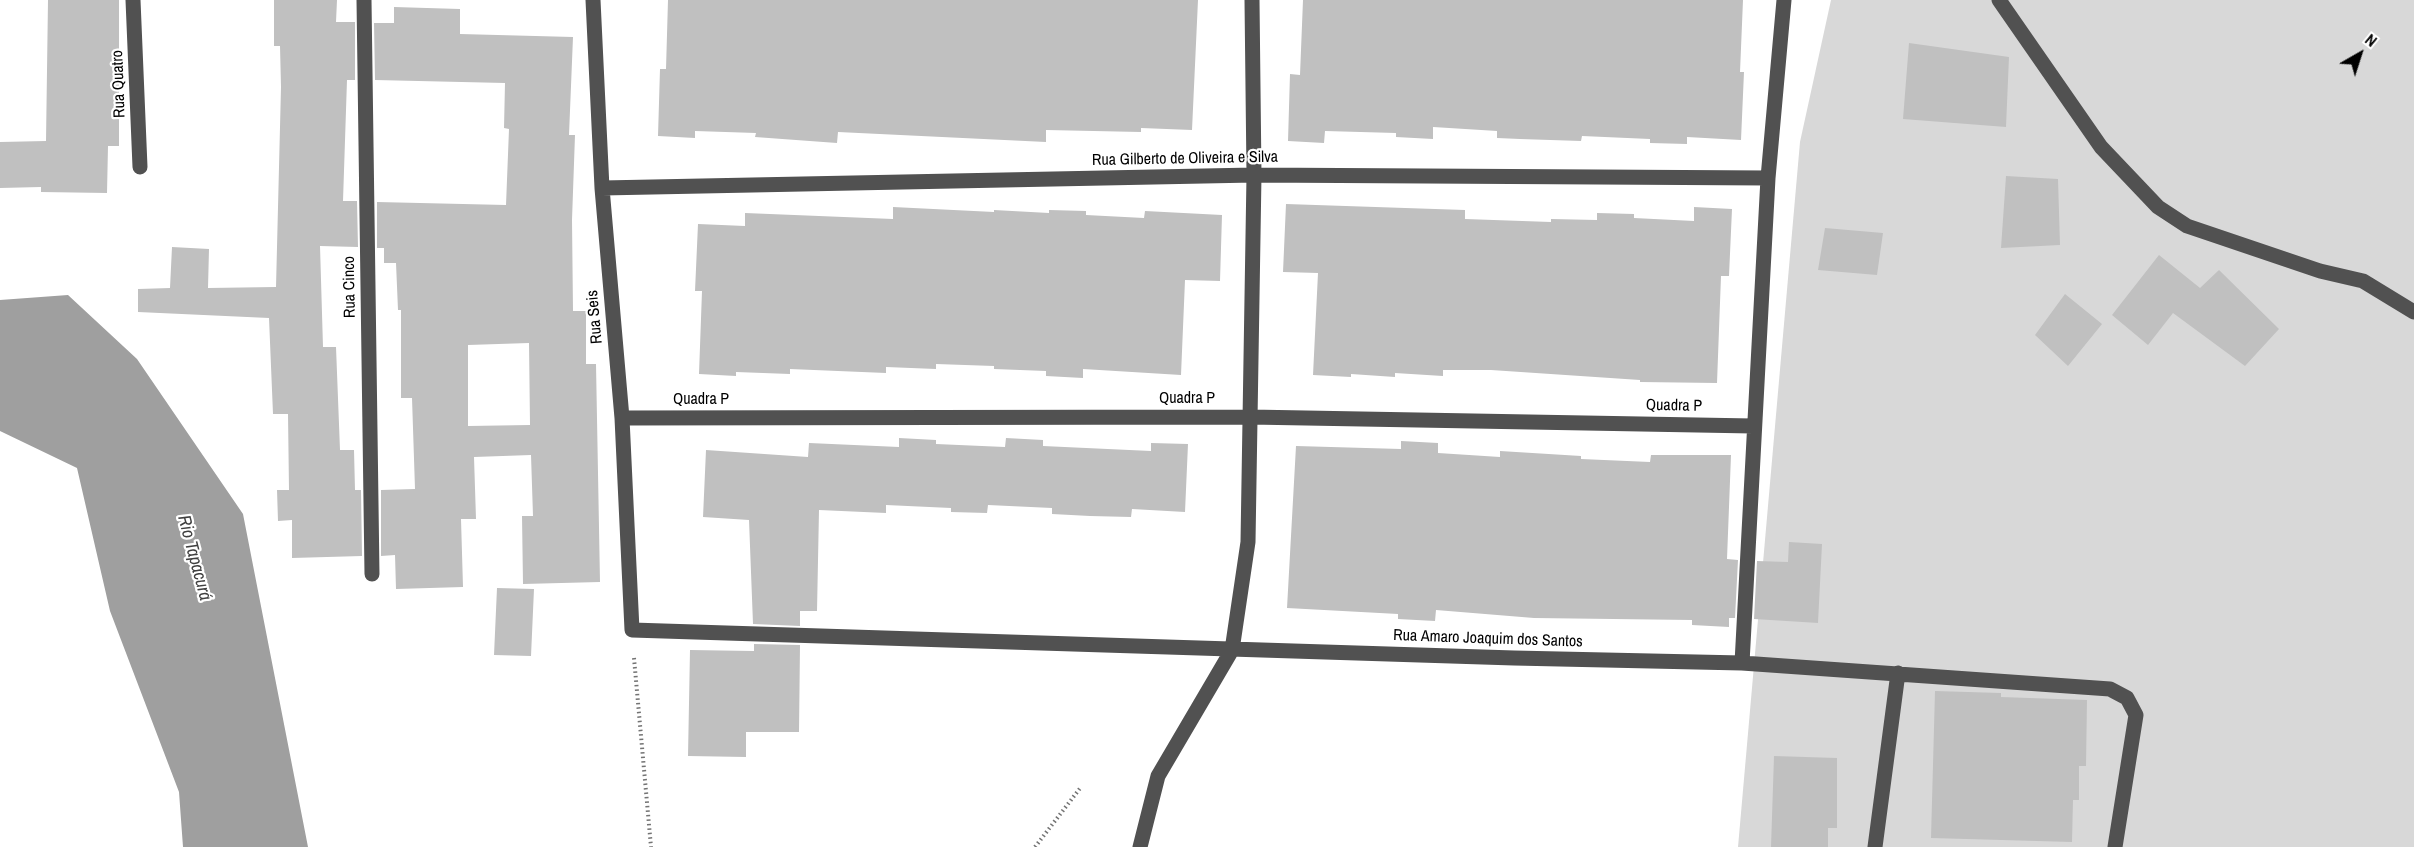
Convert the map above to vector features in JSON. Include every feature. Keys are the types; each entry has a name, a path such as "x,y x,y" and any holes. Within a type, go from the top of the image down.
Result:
{"street":[{"name":"Rua Quatro","path":"133,0 140,167"},
{"name":"Rua Cinco","path":"364,0 372,574"},
{"name":"Rua Seis","path":"593,0 602,188 622,418 632,630"},
{"path":"1140,847 1158,776 1232,650 1248,542 1254,175 1252,0"},
{"path":"1742,663 1768,178 1784,0"},
{"path":"1999,0 2101,147 2158,207 2187,226 2320,271 2363,281 2414,312"},
{"name":"Rua Gilberto de Oliveira e Silva","path":"602,188 1254,175 1768,178"},
{"name":"Quadra P","path":"622,418 1250,417 1753,426"},
{"name":"Rua Amaro Joaquim dos Santos","path":"632,630 1232,650 1742,663 2110,689 2127,698 2136,714 2115,847"},
{"path":"1875,847 1898,673"}],"path":[{"path":"632,630 651,847"},
{"path":"1035,847 1081,787"}],"shaded area":[{"path":"1831,0 2414,0 2414,847 1738,847 1800,142"}],"water":[{"name":"Rio Tapacurá","path":"68,295 137,359 243,514 308,847 183,847 179,792 110,611 77,468 0,431 0,300"}],"building":[{"path":"48,0 119,0 119,146 108,146 107,193 41,192 41,187 0,188 0,142 46,141"},
{"path":"274,0 337,0 336,22 355,22 355,80 347,80 343,201 357,201 358,247 320,246 323,347 336,347 340,450 354,450 355,490 361,490 362,556 292,558 292,520 278,521 277,490 289,490 288,414 273,414 269,318 138,312 138,289 170,288 172,247 209,249 208,288 276,287 281,87 280,46 274,46"},
{"path":"668,0 1198,0 1192,130 1141,128 1141,132 1046,130 1046,142 838,132 837,143 755,137 756,133 695,131 695,138 658,136 660,69 666,69"},
{"path":"1303,0 1743,0 1740,72 1744,72 1741,140 1687,137 1687,144 1650,143 1650,139 1582,136 1581,141 1520,139 1497,138 1497,131 1433,127 1433,139 1396,137 1396,133 1325,131 1324,143 1288,141 1290,74 1300,75"},
{"path":"394,7 460,9 460,34 573,37 569,135 575,135 572,220 573,311 586,311 586,364 596,364 600,582 523,584 522,516 533,516 531,455 474,457 476,519 461,519 463,587 396,589 395,555 381,556 381,490 415,489 412,398 401,398 401,310 398,310 396,263 384,263 384,248 377,248 377,202 506,205 509,129 504,128 505,83 375,80 374,23 394,23","holes":["529,343 530,425 468,426 468,345"]},
{"path":"1909,43 2009,57 2006,127 1903,119"},
{"path":"2006,176 2058,179 2060,245 2001,248"},
{"path":"1286,204 1465,210 1465,219 1551,222 1551,219 1597,220 1597,213 1634,214 1634,218 1694,221 1694,207 1732,209 1729,276 1721,276 1717,383 1640,382 1640,380 1491,370 1443,370 1443,376 1395,373 1395,377 1351,374 1351,377 1313,375 1318,273 1283,272"},
{"path":"893,207 994,212 994,210 1049,213 1049,210 1086,211 1086,215 1144,218 1145,211 1222,215 1220,281 1185,280 1181,375 1083,369 1083,378 1046,376 1046,371 994,369 994,366 936,364 936,369 886,367 886,373 790,369 790,374 736,372 736,376 699,374 702,291 695,291 698,224 745,226 745,213 893,219"},
{"path":"1825,228 1883,233 1877,275 1818,270"},
{"path":"2159,255 2200,288 2219,270 2279,329 2245,366 2173,313 2148,345 2112,315"},
{"path":"2065,294 2102,324 2068,366 2035,335"},
{"path":"899,438 936,440 936,444 1005,447 1006,438 1043,440 1043,446 1151,451 1151,443 1188,444 1185,512 1132,509 1131,517 1090,516 1052,514 1052,508 988,505 987,513 951,512 951,508 886,505 886,513 819,510 817,611 800,611 800,626 753,624 749,520 703,517 706,450 808,457 809,443 899,447"},
{"path":"1401,441 1438,443 1438,453 1500,457 1500,451 1581,456 1581,459 1650,462 1651,455 1731,455 1727,559 1738,560 1735,618 1729,618 1729,627 1692,625 1692,620 1534,618 1436,610 1435,621 1398,619 1398,614 1287,608 1296,446 1401,449"},
{"path":"1789,542 1822,544 1818,623 1754,619 1757,561 1788,562"},
{"path":"497,588 534,589 531,656 494,655"},
{"path":"754,644 800,645 799,732 746,732 746,757 688,756 690,650 754,651"},
{"path":"1935,691 2001,693 2001,697 2087,700 2086,766 2079,766 2079,800 2073,800 2072,842 1931,838"},
{"path":"1774,756 1837,758 1837,828 1828,828 1828,847 1771,847"}]}
